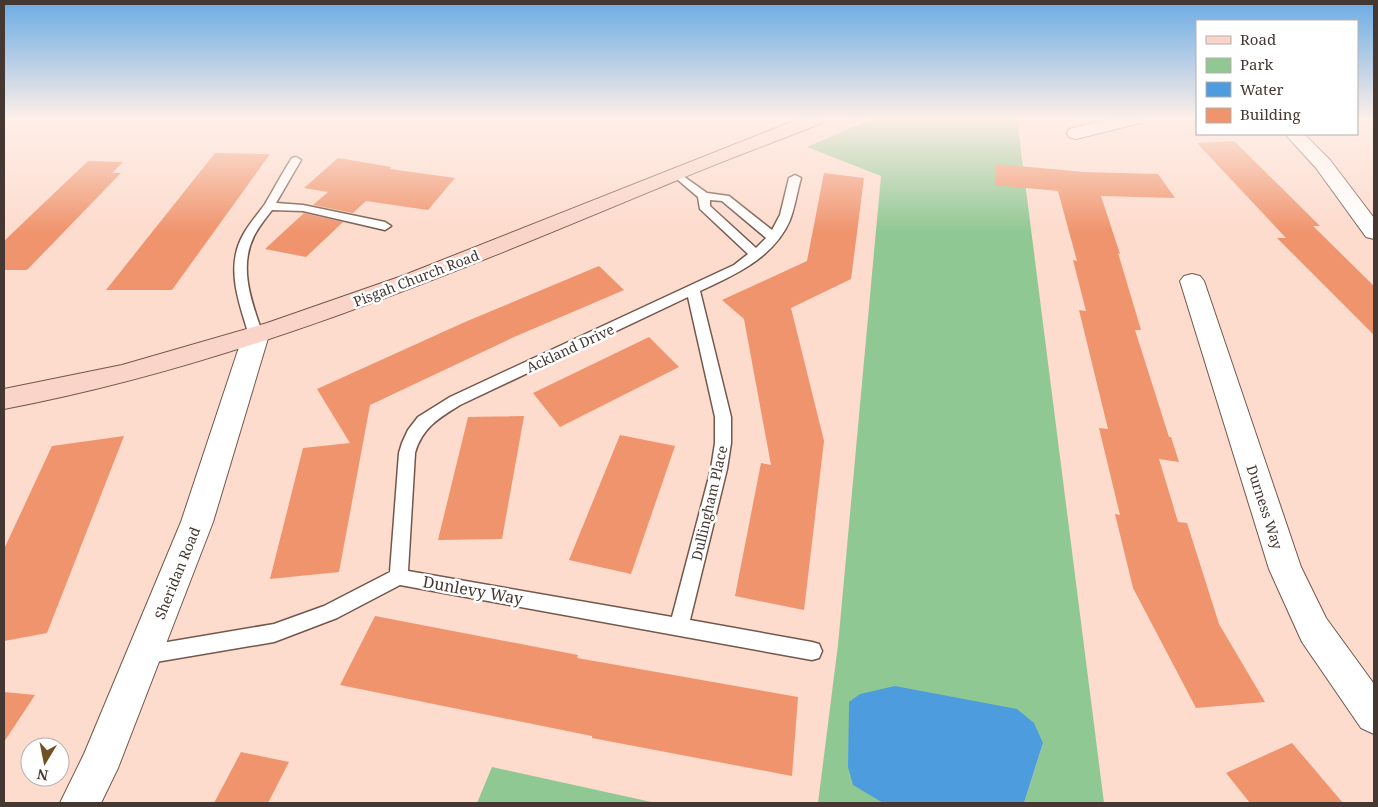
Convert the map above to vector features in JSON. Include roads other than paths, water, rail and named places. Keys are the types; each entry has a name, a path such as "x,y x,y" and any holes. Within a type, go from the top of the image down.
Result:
{"main road":[{"name":"Pisgah Church Road","path":"4,398 139,370 256,335 468,260 720,157"}],"street":[{"path":"1316,157 1374,232"},
{"name":"Durness Way","path":"1192,281 1285,570 1314,630 1374,715"},
{"name":"Sheridan Road","path":"80,803 98,768 197,522 256,335"}],"lane":[{"path":"256,335 242,294 240,261 247,238 269,206 296,160"},
{"path":"676,174 704,196 725,198 773,237"},
{"name":"Ackland Drive","path":"399,577 406,453 411,437 422,424 436,412 455,401 738,268 756,256 773,237 784,220 795,178"},
{"path":"704,196 704,207 756,256"},
{"path":"269,206 303,208 385,226"},
{"name":"Dullingham Place","path":"679,627 719,469 723,443 723,417 693,290"},
{"path":"144,655 274,633 330,612 399,577"},
{"name":"Dunlevy Way","path":"399,577 812,651"}],"water":[{"path":"895,686 1017,709 1034,723 1043,743 1024,803 883,803 853,785 848,767 849,702 860,694"}]}
